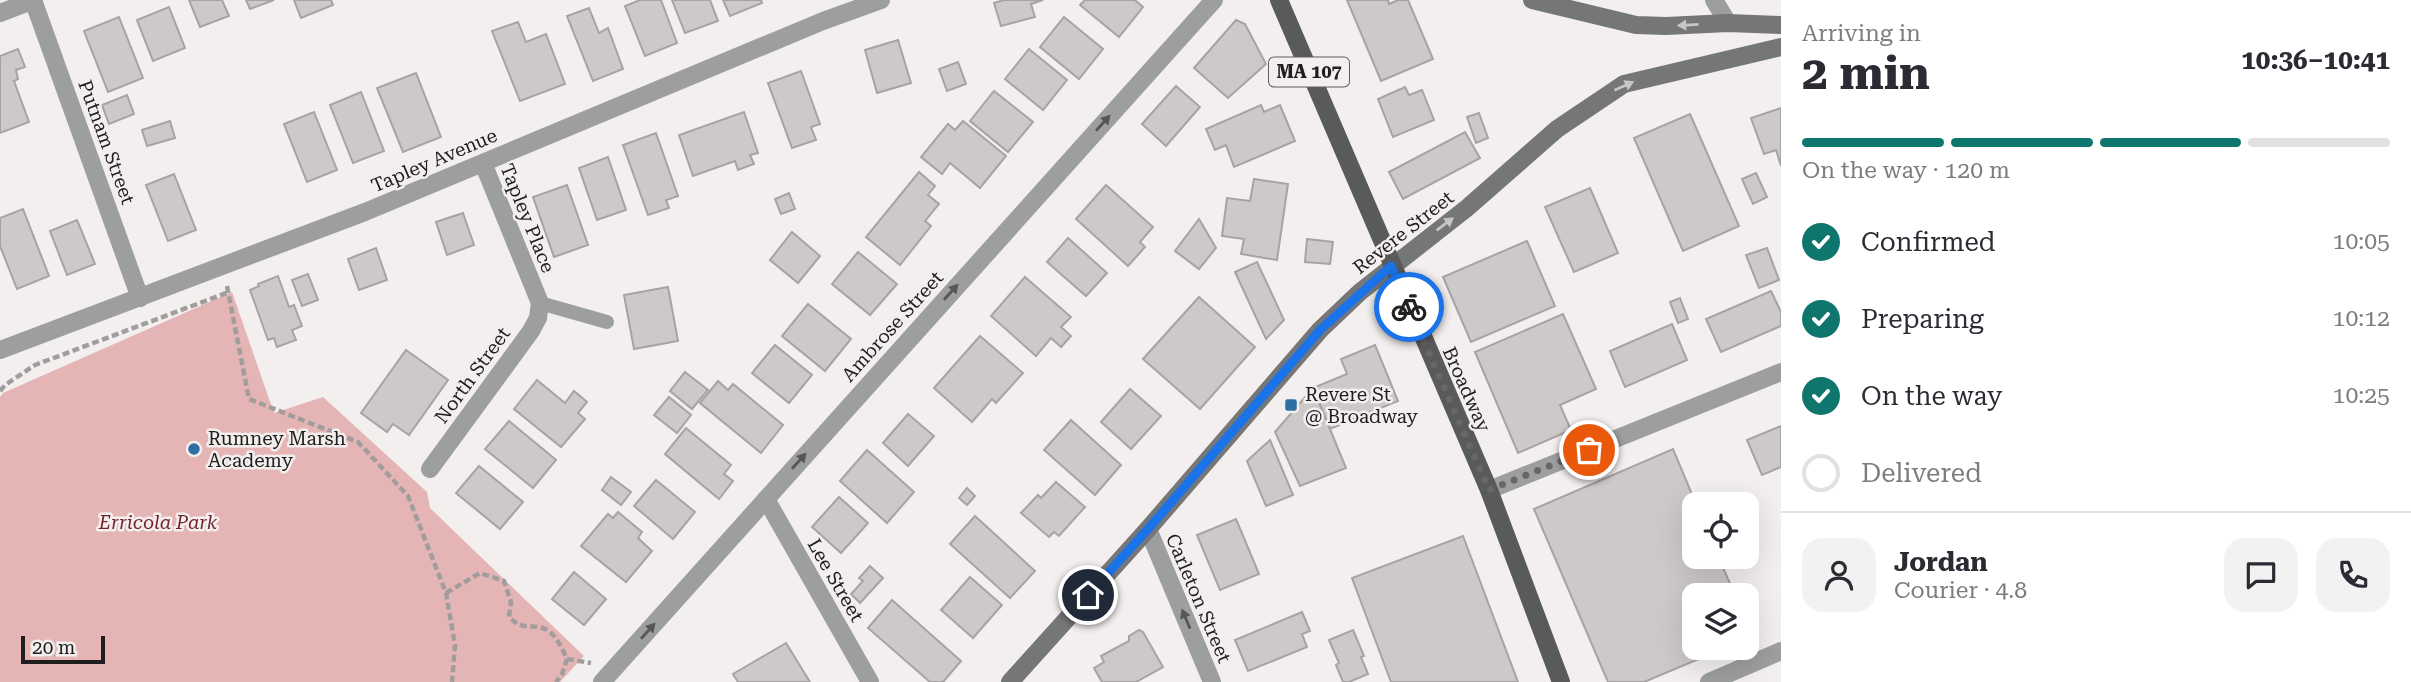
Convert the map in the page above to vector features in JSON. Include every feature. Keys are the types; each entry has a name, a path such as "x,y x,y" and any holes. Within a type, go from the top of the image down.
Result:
{"main road":[{"name":"Broadway","path":"1279,0 1489,490 1561,682"}],"street":[{"path":"0,13 34,0"},
{"name":"Putnam Street","path":"34,0 141,298"},
{"name":"Tapley Avenue","path":"0,350 224,267 483,163 823,21 881,0"},
{"name":"Ambrose Street","path":"602,682 1214,0"},
{"path":"1532,0 1636,25 1781,25"},
{"path":"1714,0 1728,23"},
{"name":"Revere Street","path":"1010,682 1148,529 1320,330 1391,266 1468,208 1557,129 1623,84 1781,47"},
{"name":"Tapley Place","path":"483,163 540,303"},
{"name":"North Street","path":"430,469 531,331 538,318 540,303"},
{"path":"1489,490 1781,372"},
{"name":"Lee Street","path":"766,499 870,682"},
{"name":"Carleton Street","path":"1148,529 1212,682"},
{"path":"1709,682 1781,651"}],"lane":[{"name":"Tapley Place","path":"540,303 607,322"}],"path":[{"path":"224,267 249,399 358,442 408,496 446,593 455,645 452,682"},
{"path":"0,391 35,365 229,292"},
{"path":"446,593 480,573 504,582 511,602 509,617 519,626 546,630 560,644 567,659 556,682"}],"green space":[{"name":"Erricola Park","path":"232,292 274,413 323,397 427,492 430,508 584,656 560,682 0,682 0,397 3,393"}],"building":[{"path":"189,0 222,0 229,16 200,27"},
{"path":"246,0 274,0 250,9"},
{"path":"294,0 331,0 333,5 301,18"},
{"path":"640,0 661,0 677,43 645,56 625,6"},
{"path":"672,0 710,0 718,21 685,33"},
{"path":"723,0 761,0 762,3 730,16"},
{"path":"1004,0 1043,0 1031,4 1035,17 1001,26 994,3"},
{"path":"1085,0 1135,0 1143,7 1119,37 1080,5"},
{"path":"1347,0 1388,0 1389,4 1408,0 1433,59 1381,81"},
{"path":"169,7 185,48 153,61 137,20"},
{"path":"589,8 599,33 608,28 623,69 593,81 567,16"},
{"path":"119,17 143,78 108,92 84,31"},
{"path":"1064,17 1103,49 1079,79 1040,47"},
{"path":"1236,20 1245,24 1266,64 1228,98 1194,68"},
{"path":"518,22 526,42 546,34 565,84 520,101 492,31"},
{"path":"898,40 911,83 877,93 865,50"},
{"path":"18,49 25,67 16,70 18,79 14,81 29,122 0,133 0,56"},
{"path":"1029,49 1067,80 1043,110 1005,79"},
{"path":"958,62 966,84 947,91 939,69"},
{"path":"801,71 820,124 811,127 816,140 792,148 768,83"},
{"path":"416,73 441,137 403,152 377,88"},
{"path":"1176,86 1200,107 1166,146 1142,124"},
{"path":"1405,87 1409,95 1422,90 1434,120 1393,137 1378,99"},
{"path":"994,91 1033,122 1008,152 970,121"},
{"path":"361,92 384,151 353,163 330,105"},
{"path":"127,95 134,114 109,124 102,105"},
{"path":"1261,105 1264,112 1280,105 1295,141 1234,167 1226,145 1215,150 1206,129"},
{"path":"1781,108 1781,166 1776,150 1764,154 1751,118"},
{"path":"314,112 337,170 307,182 284,124"},
{"path":"744,112 758,153 750,155 754,164 738,170 735,161 693,176 679,135"},
{"path":"1479,113 1488,138 1476,143 1467,117"},
{"path":"1690,114 1739,226 1683,251 1634,138"},
{"path":"170,121 175,138 147,146 142,130"},
{"path":"963,121 1006,156 980,188 950,163 942,174 921,157 948,124 955,130"},
{"path":"1465,132 1480,158 1403,199 1389,172"},
{"path":"656,133 678,196 666,200 669,208 648,215 623,145"},
{"path":"608,157 626,210 597,220 579,168"},
{"path":"919,172 935,186 928,195 939,204 925,221 931,226 900,265 866,237"},
{"path":"1756,173 1767,197 1753,204 1742,179"},
{"path":"174,174 196,230 168,241 146,185"},
{"path":"1254,179 1288,184 1277,260 1241,254 1244,239 1222,236 1227,198 1250,201"},
{"path":"567,185 588,245 554,257 533,197"},
{"path":"1106,185 1153,227 1140,242 1145,247 1128,266 1076,219"},
{"path":"1590,188 1618,253 1574,272 1545,207"},
{"path":"789,193 795,209 781,214 775,199"},
{"path":"23,209 49,276 17,289 0,246 0,218"},
{"path":"463,213 474,245 447,255 436,222"},
{"path":"1199,219 1216,248 1199,269 1175,251"},
{"path":"77,220 95,264 67,275 50,231"},
{"path":"792,232 820,256 798,283 770,260"},
{"path":"1068,238 1107,273 1086,296 1047,262"},
{"path":"1307,239 1333,242 1330,264 1305,262"},
{"path":"1527,241 1555,306 1471,342 1443,277"},
{"path":"376,248 387,280 359,290 348,259"},
{"path":"1767,248 1779,280 1759,288 1746,255"},
{"path":"858,252 897,284 870,315 832,284"},
{"path":"1257,262 1284,320 1266,339 1235,272"},
{"path":"308,274 318,300 302,306 292,280"},
{"path":"278,276 289,307 294,305 302,326 292,330 296,340 277,347 274,338 268,340 250,290"},
{"path":"1025,277 1071,317 1061,327 1071,336 1061,347 1051,338 1036,356 991,316"},
{"path":"668,287 678,341 634,349 624,295"},
{"path":"1771,291 1781,312 1781,326 1721,352 1706,319"},
{"path":"1199,297 1255,347 1200,409 1143,359"},
{"path":"1680,298 1688,319 1678,323 1670,302"},
{"path":"808,304 851,339 825,371 782,336"},
{"path":"1563,314 1596,389 1560,405 1571,430 1518,453 1475,352"},
{"path":"1672,324 1687,360 1625,387 1610,351"},
{"path":"980,336 1023,373 996,403 992,399 972,422 934,388"},
{"path":"775,345 812,375 789,403 752,373"},
{"path":"1375,345 1398,401 1330,429 1313,388 1347,374 1341,359"},
{"path":"406,350 448,380 409,435 393,424 387,432 361,413"},
{"path":"685,372 708,390 692,409 670,391"},
{"path":"537,380 565,403 574,391 587,402 578,413 585,419 561,447 514,409"},
{"path":"718,381 728,390 733,384 783,425 761,453 700,403"},
{"path":"1313,388 1346,468 1300,486 1275,432"},
{"path":"1130,389 1161,416 1131,449 1101,422"},
{"path":"669,397 691,415 677,433 654,415"},
{"path":"908,414 934,436 908,466 883,443"},
{"path":"1071,420 1121,465 1095,495 1044,450"},
{"path":"509,421 556,460 533,488 485,449"},
{"path":"1781,426 1781,467 1762,475 1747,440"},
{"path":"686,428 731,465 724,474 733,481 719,499 665,454"},
{"path":"1270,440 1293,495 1266,506 1247,461"},
{"path":"1673,449 1691,492 1682,492 1682,569 1724,569 1730,583 1682,583 1682,660 1696,660 1644,682 1608,682 1534,509"},
{"path":"867,450 914,492 887,523 840,481"},
{"path":"479,466 523,502 500,529 456,493"},
{"path":"611,477 631,492 621,505 602,490"},
{"path":"656,480 695,512 673,539 634,506"},
{"path":"1056,482 1085,507 1059,536 1054,532 1049,537 1021,513 1038,495 1041,498"},
{"path":"967,488 975,496 967,505 959,498"},
{"path":"839,497 868,523 841,553 812,527"},
{"path":"618,512 642,532 638,538 652,551 626,582 581,546 608,514 613,518"},
{"path":"975,516 1035,571 1010,598 950,544"},
{"path":"1236,519 1259,574 1220,590 1197,535"},
{"path":"1463,536 1518,682 1391,682 1352,578"},
{"path":"870,566 883,578 860,603 851,594 863,581 859,578"},
{"path":"574,572 606,599 584,625 552,599"},
{"path":"970,577 1002,605 973,638 941,610"},
{"path":"892,600 961,661 943,682 930,682 868,628"},
{"path":"1302,612 1310,631 1302,634 1307,647 1248,671 1235,640"},
{"path":"1139,630 1143,632 1163,667 1136,682 1102,682 1094,668 1104,662 1101,656 1129,641 1129,636"},
{"path":"1353,630 1368,674 1343,682 1336,665 1339,663 1329,640"},
{"path":"786,643 810,682 738,682 733,674"}],"way so far":[{"path":"1409,307 1489,490 1589,450"}],"place":[{"name":"Revere St @ Broadway","path":"1291,405"},
{"name":"Rumney Marsh Academy","path":"194,449"}],"route":[{"path":"1088,595 1320,330 1391,266 1409,307"}]}
